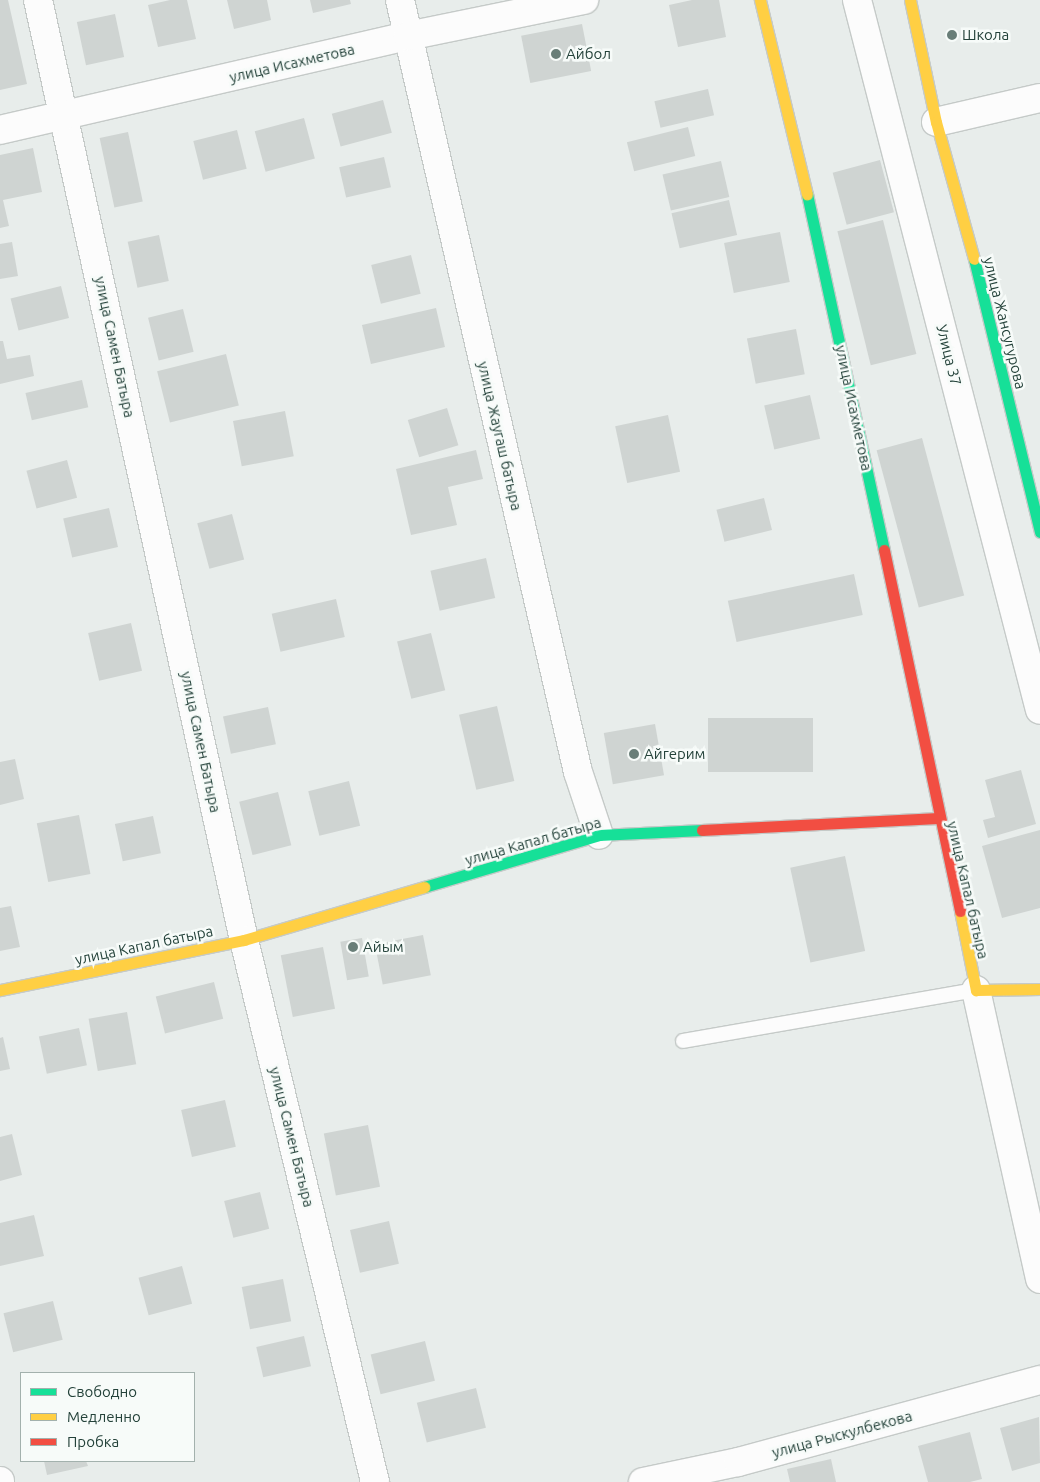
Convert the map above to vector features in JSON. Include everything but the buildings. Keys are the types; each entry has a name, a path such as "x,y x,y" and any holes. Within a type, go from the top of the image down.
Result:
{"street":[{"name":"улица Самен Батыра","path":"38,0 244,940 375,1482"},
{"path":"400,0 408,36"},
{"name":"улица Исахметова","path":"0,130 408,36 584,0"},
{"name":"улица Исахметова","path":"760,0 830,290 938,818"},
{"name":"Улица 37","path":"857,0 1040,710"},
{"name":"улица Жансугурова","path":"910,0 936,122 977,271 1040,532"},
{"name":"улица Жаугаш батыра","path":"408,36 578,772 599,835"},
{"path":"936,122 1040,98"},
{"name":"улица Капал батыра","path":"0,990 244,940 599,835 938,818 976,990"},
{"path":"1040,989 976,990 1040,1279"},
{"name":"улица Рыскулбекова","path":"643,1482 741,1472 1040,1380"}],"lane":[{"path":"683,1041 976,990"}],"traffic: fast":[{"path":"807,194 884,550"},
{"path":"974,259 1040,532"},
{"path":"424,887 599,835 702,830"}],"traffic: slow":[{"path":"760,0 807,194"},
{"path":"910,0 936,122 974,259"},
{"path":"0,990 244,940 424,887"},
{"path":"960,911 976,990 1040,989"}],"traffic: jam":[{"path":"884,550 960,911"},
{"path":"702,830 938,818"}],"place":[{"name":"Школа","path":"952,35"},
{"name":"Айбол","path":"556,54"},
{"name":"Айгерим","path":"634,754"},
{"name":"Айым","path":"353,947"}]}
